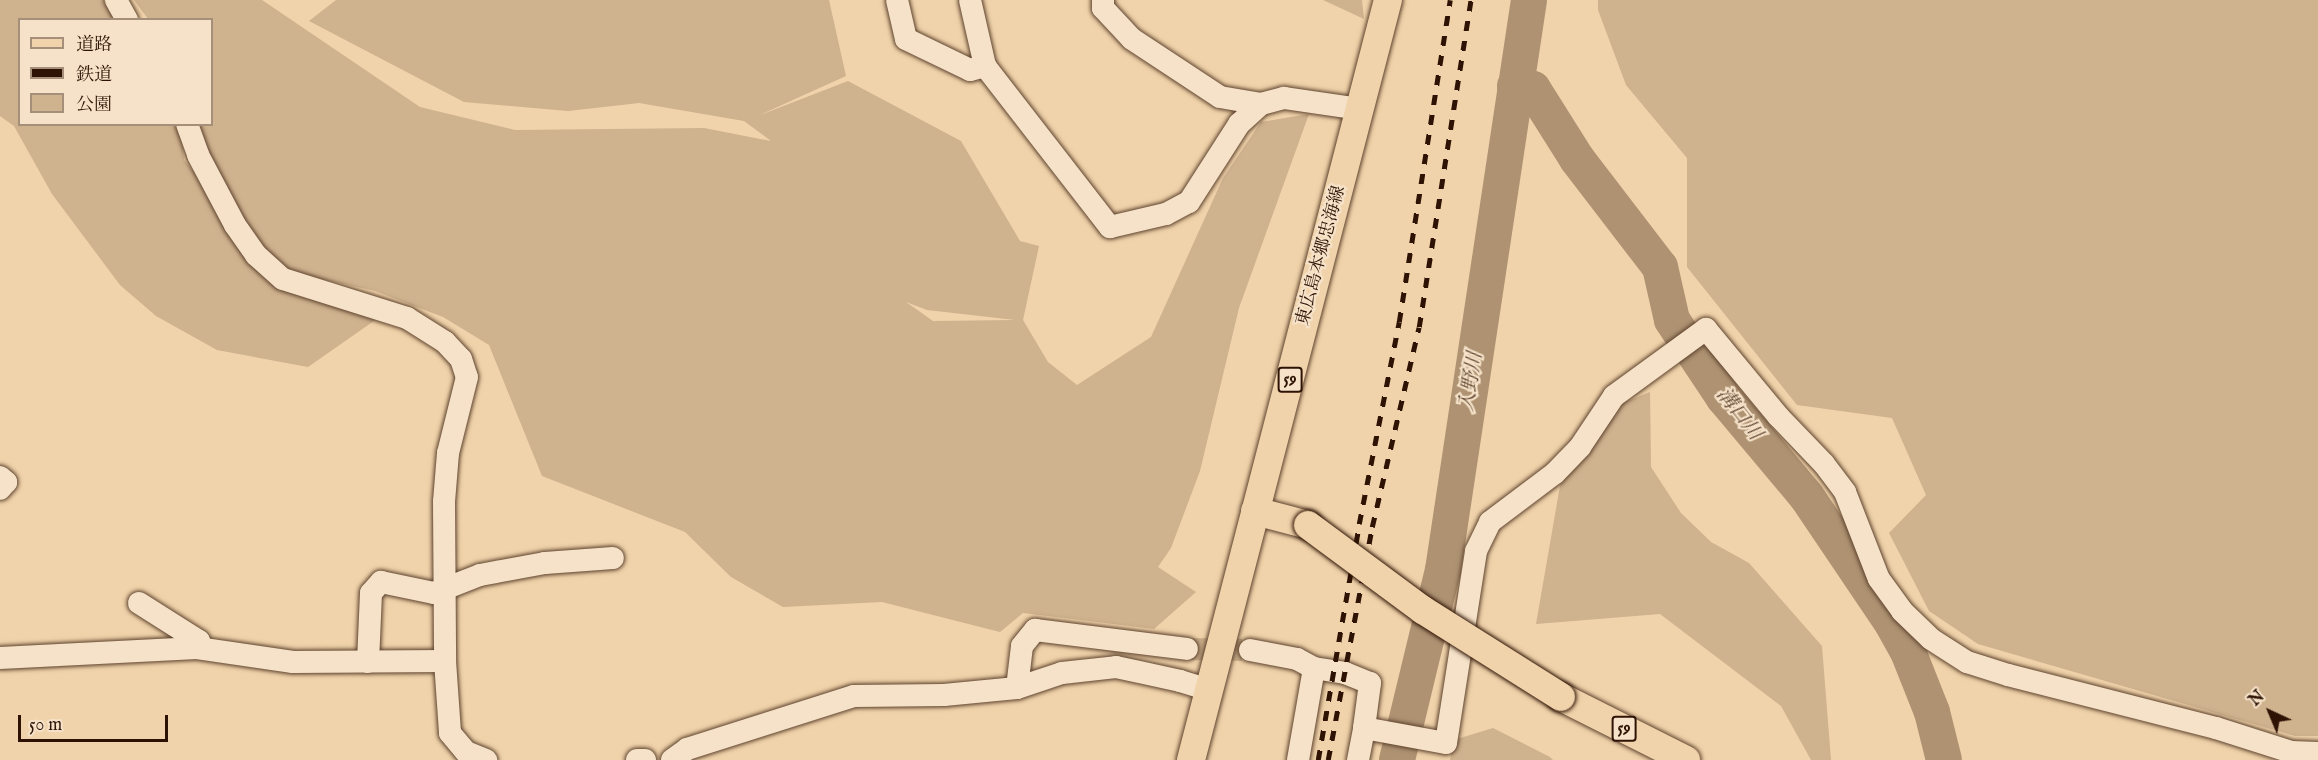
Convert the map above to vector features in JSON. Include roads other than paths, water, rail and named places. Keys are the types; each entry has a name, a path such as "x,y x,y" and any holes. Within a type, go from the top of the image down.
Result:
{"main road":[{"name":"東広島本郷忠海線","path":"1191,760 1388,0"},
{"name":"59","path":"1255,511 1308,525 1423,610 1561,697 1686,760"}],"street":[{"path":"116,0 126,18"},
{"path":"897,0 906,39 970,70 985,66"},
{"path":"970,0 985,66 1110,227 1166,214 1189,202 1239,124 1261,104"},
{"path":"1103,0 1103,8 1132,39 1220,97 1261,104 1284,98 1360,109"},
{"path":"189,126 198,155 235,225 256,255 283,279 407,318 445,342 461,359 467,377 448,453 444,502 445,661 450,733 466,752 486,760"},
{"path":"1372,729 1440,748 1476,551 1490,522 1555,473 1580,447 1614,396 1706,329 1778,417 1824,464 1845,492 1879,579 1902,611 1931,639 1967,662 2008,675 2216,728 2291,752 2318,753"},
{"path":"0,477 6,482 0,489"},
{"path":"368,662 371,593 381,582 434,593 480,575 545,562 613,558"},
{"path":"139,603 199,641 197,648"},
{"path":"1017,688 1022,646 1035,630 1187,649"},
{"path":"0,658 197,648 293,662 445,661"},
{"path":"1250,650 1297,659 1314,668 1340,672 1370,683 1372,729 1358,760"},
{"path":"672,760 687,748 854,696 944,695 1017,688 1062,673 1116,667 1209,690"},
{"path":"1298,760 1314,668"},
{"path":"637,760 645,760"}],"waterway":[{"name":"入野川","path":"1397,760 1443,570 1529,0"},
{"name":"溝口川","path":"1515,86 1533,89 1577,159 1660,267 1672,320 1724,398 1807,497 1892,623 1909,654 1932,712 1944,760"}],"tunnel":[{"path":"1187,649 1250,650"}],"railway":[{"path":"1318,760 1359,524 1399,322 1450,0"},
{"path":"1328,760 1372,527 1419,327 1471,0"}]}
